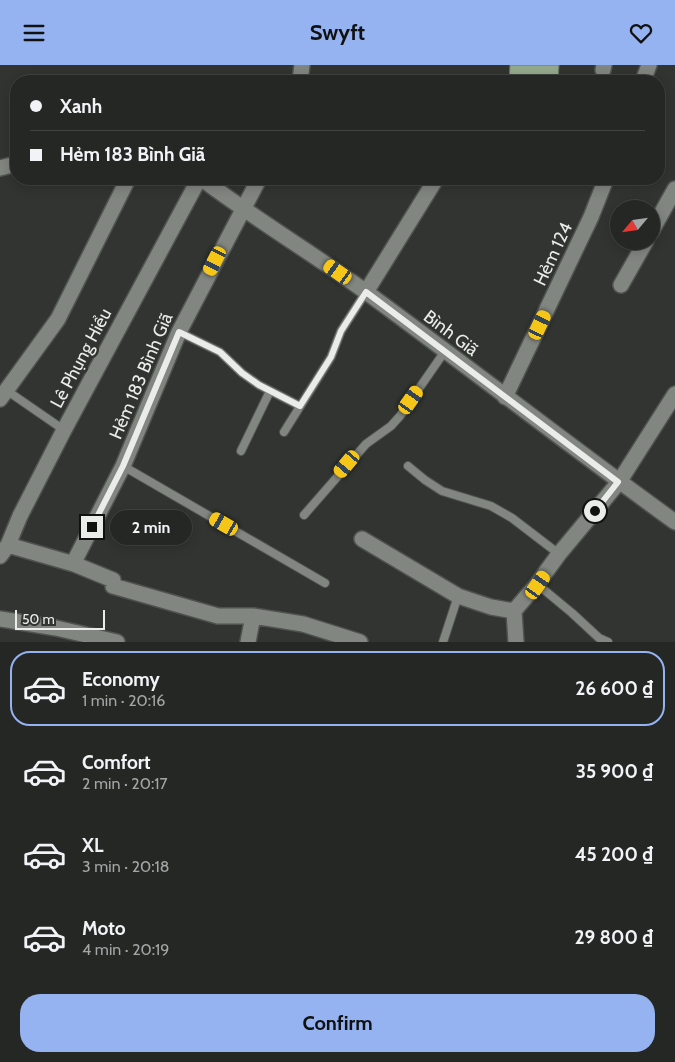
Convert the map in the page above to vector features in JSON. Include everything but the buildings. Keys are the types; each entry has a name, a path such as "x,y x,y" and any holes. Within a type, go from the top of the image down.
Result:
{"street":[{"path":"3,394 58,319 125,185"},
{"name":"Lê Phụng Hiểu","path":"4,551 64,431 197,185"},
{"name":"Bình Giã","path":"208,185 366,292 675,523"},
{"name":"Hẻm 183 Bình Giã","path":"76,558 123,466 179,332 256,185"},
{"path":"366,292 432,185"},
{"name":"Hẻm 124","path":"505,397 591,217 604,185"},
{"path":"660,216 675,189"},
{"path":"621,285 641,250"},
{"path":"516,642 514,611 538,585 559,554 618,482 675,394"},
{"path":"362,539 458,596 491,607 514,611"},
{"path":"4,551 74,563 113,580 113,586 218,616 253,616 303,624 360,642"},
{"path":"248,642 253,616"},
{"path":"0,619 56,627 117,642"}],"lane":[{"path":"284,432 331,357 341,331 366,292"},
{"path":"179,332 220,352 242,373 270,391 300,406"},
{"path":"304,515 366,444 381,434 400,416 444,351"},
{"path":"242,451 270,391"},
{"path":"3,394 64,431"},
{"path":"123,466 325,583"},
{"path":"408,466 442,491 491,506 512,518 559,554"},
{"path":"538,585 598,637 608,642"},
{"path":"443,642 458,596"}],"route":[{"path":"92,527 123,466 179,332 220,352 242,373 259,385 300,406 331,357 341,331 366,292 618,482 595,511"}]}
